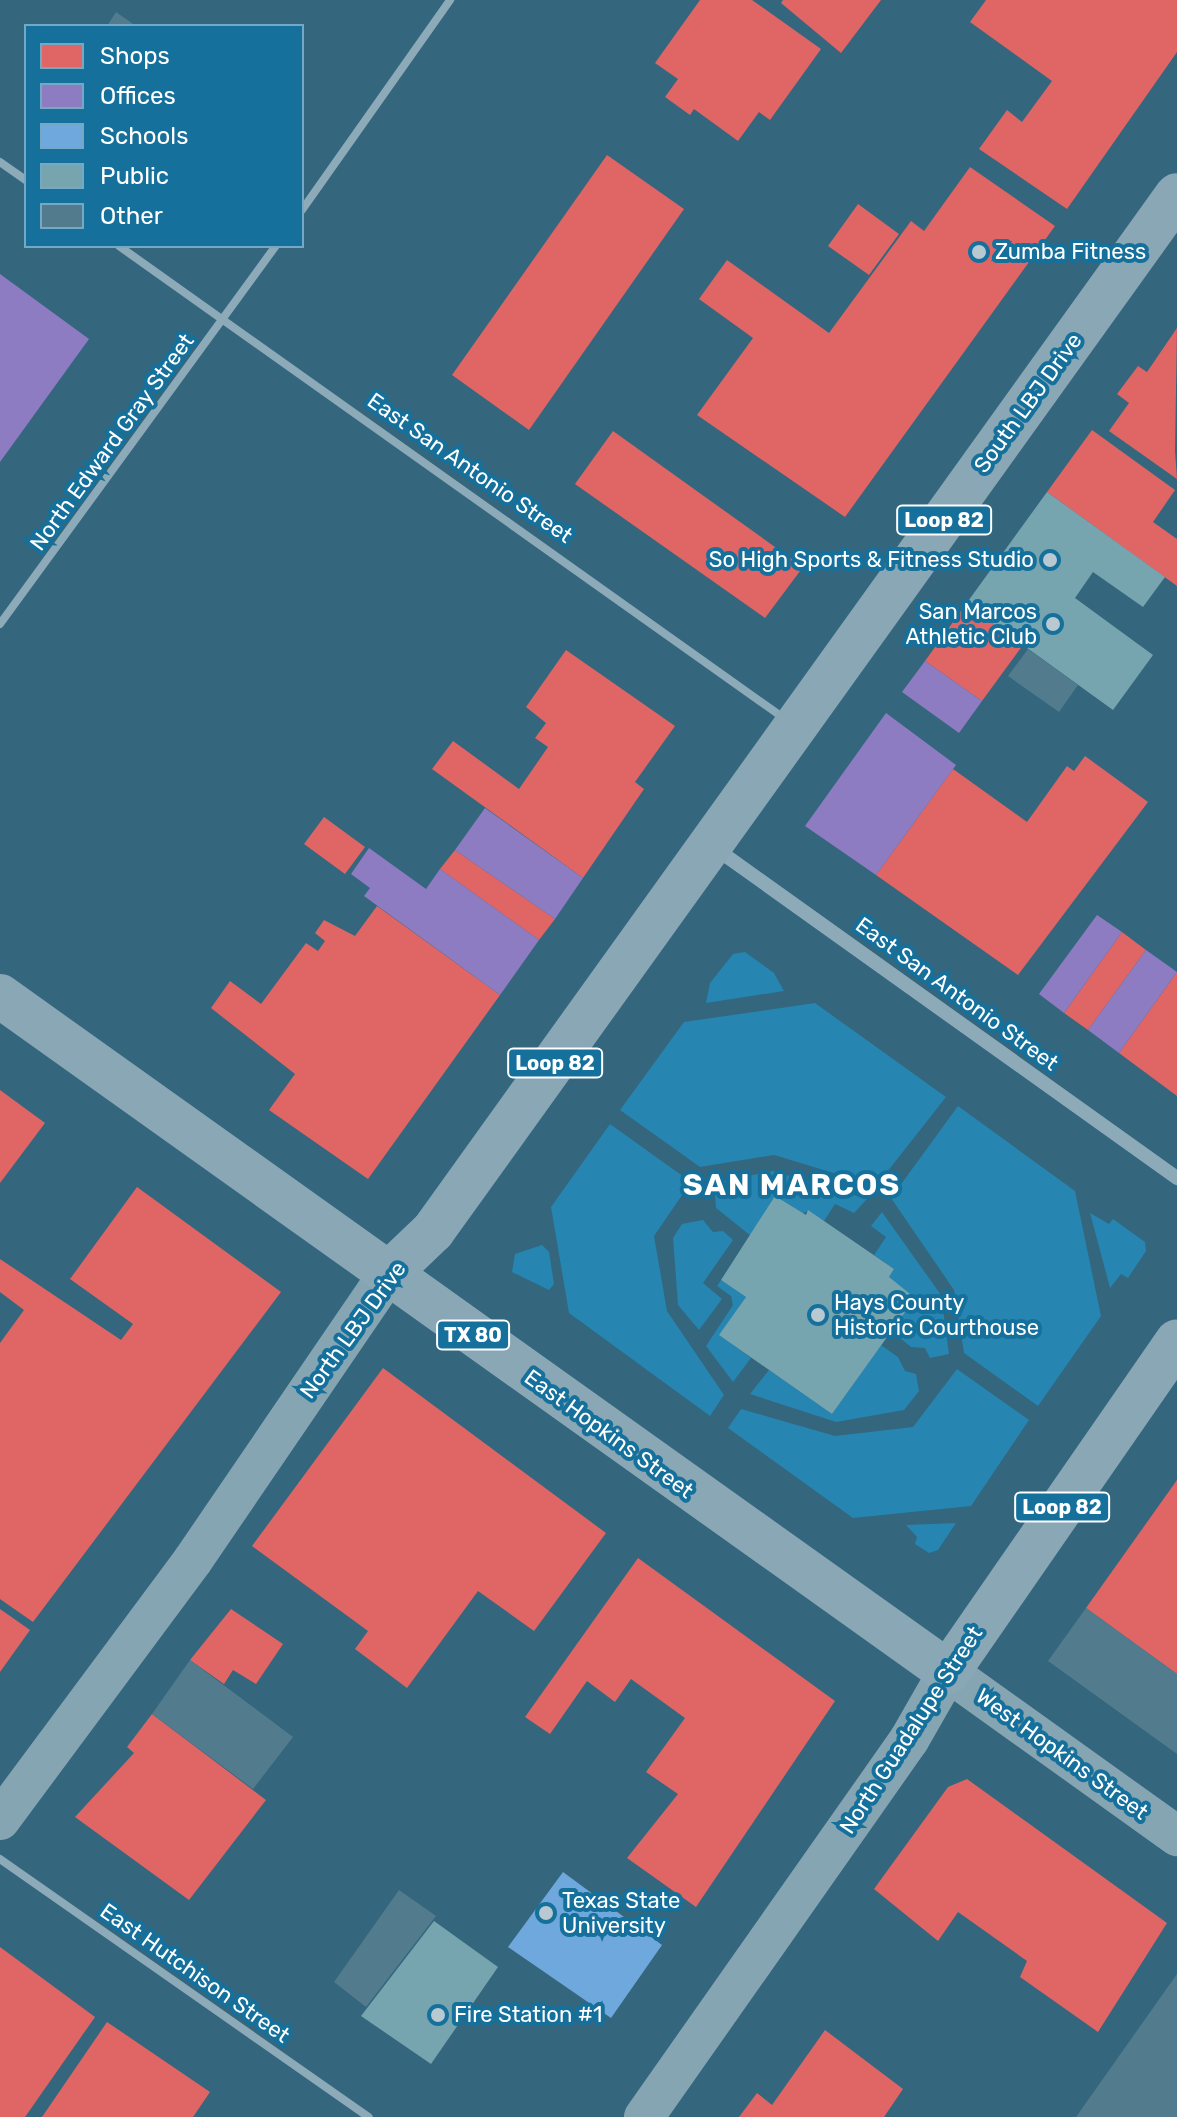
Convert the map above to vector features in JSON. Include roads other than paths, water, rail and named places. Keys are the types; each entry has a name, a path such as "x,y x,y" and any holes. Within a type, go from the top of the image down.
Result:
{"main road":[{"name":"South LBJ Drive","path":"712,846 1177,195"},
{"name":"North LBJ Drive","path":"0,1820 193,1560 389,1273 433,1231 712,846"},
{"name":"East Hopkins Street","path":"0,996 948,1672"},
{"name":"North Guadalupe Street","path":"644,2117 848,1828 948,1672 1177,1341"},
{"name":"West Hopkins Street","path":"948,1672 1177,1836"}],"street":[{"path":"304,207 450,0"},
{"path":"0,162 24,179"},
{"name":"East San Antonio Street","path":"122,248 795,727"},
{"name":"North Edward Gray Street","path":"0,624 275,248"},
{"name":"East San Antonio Street","path":"712,846 1177,1178"},
{"name":"East Hutchison Street","path":"0,1859 369,2117"}],"place":[{"name":"Zumba Fitness","path":"979,252"},
{"name":"So High Sports & Fitness Studio","path":"1050,560"},
{"name":"San Marcos Athletic Club","path":"1053,624"},
{"name":"Hays County Historic Courthouse","path":"818,1315"},
{"name":"Texas State University","path":"546,1913"},
{"name":"Fire Station #1","path":"438,2015"}],"district":[{"name":"SAN MARCOS","path":"792,1185"}]}
